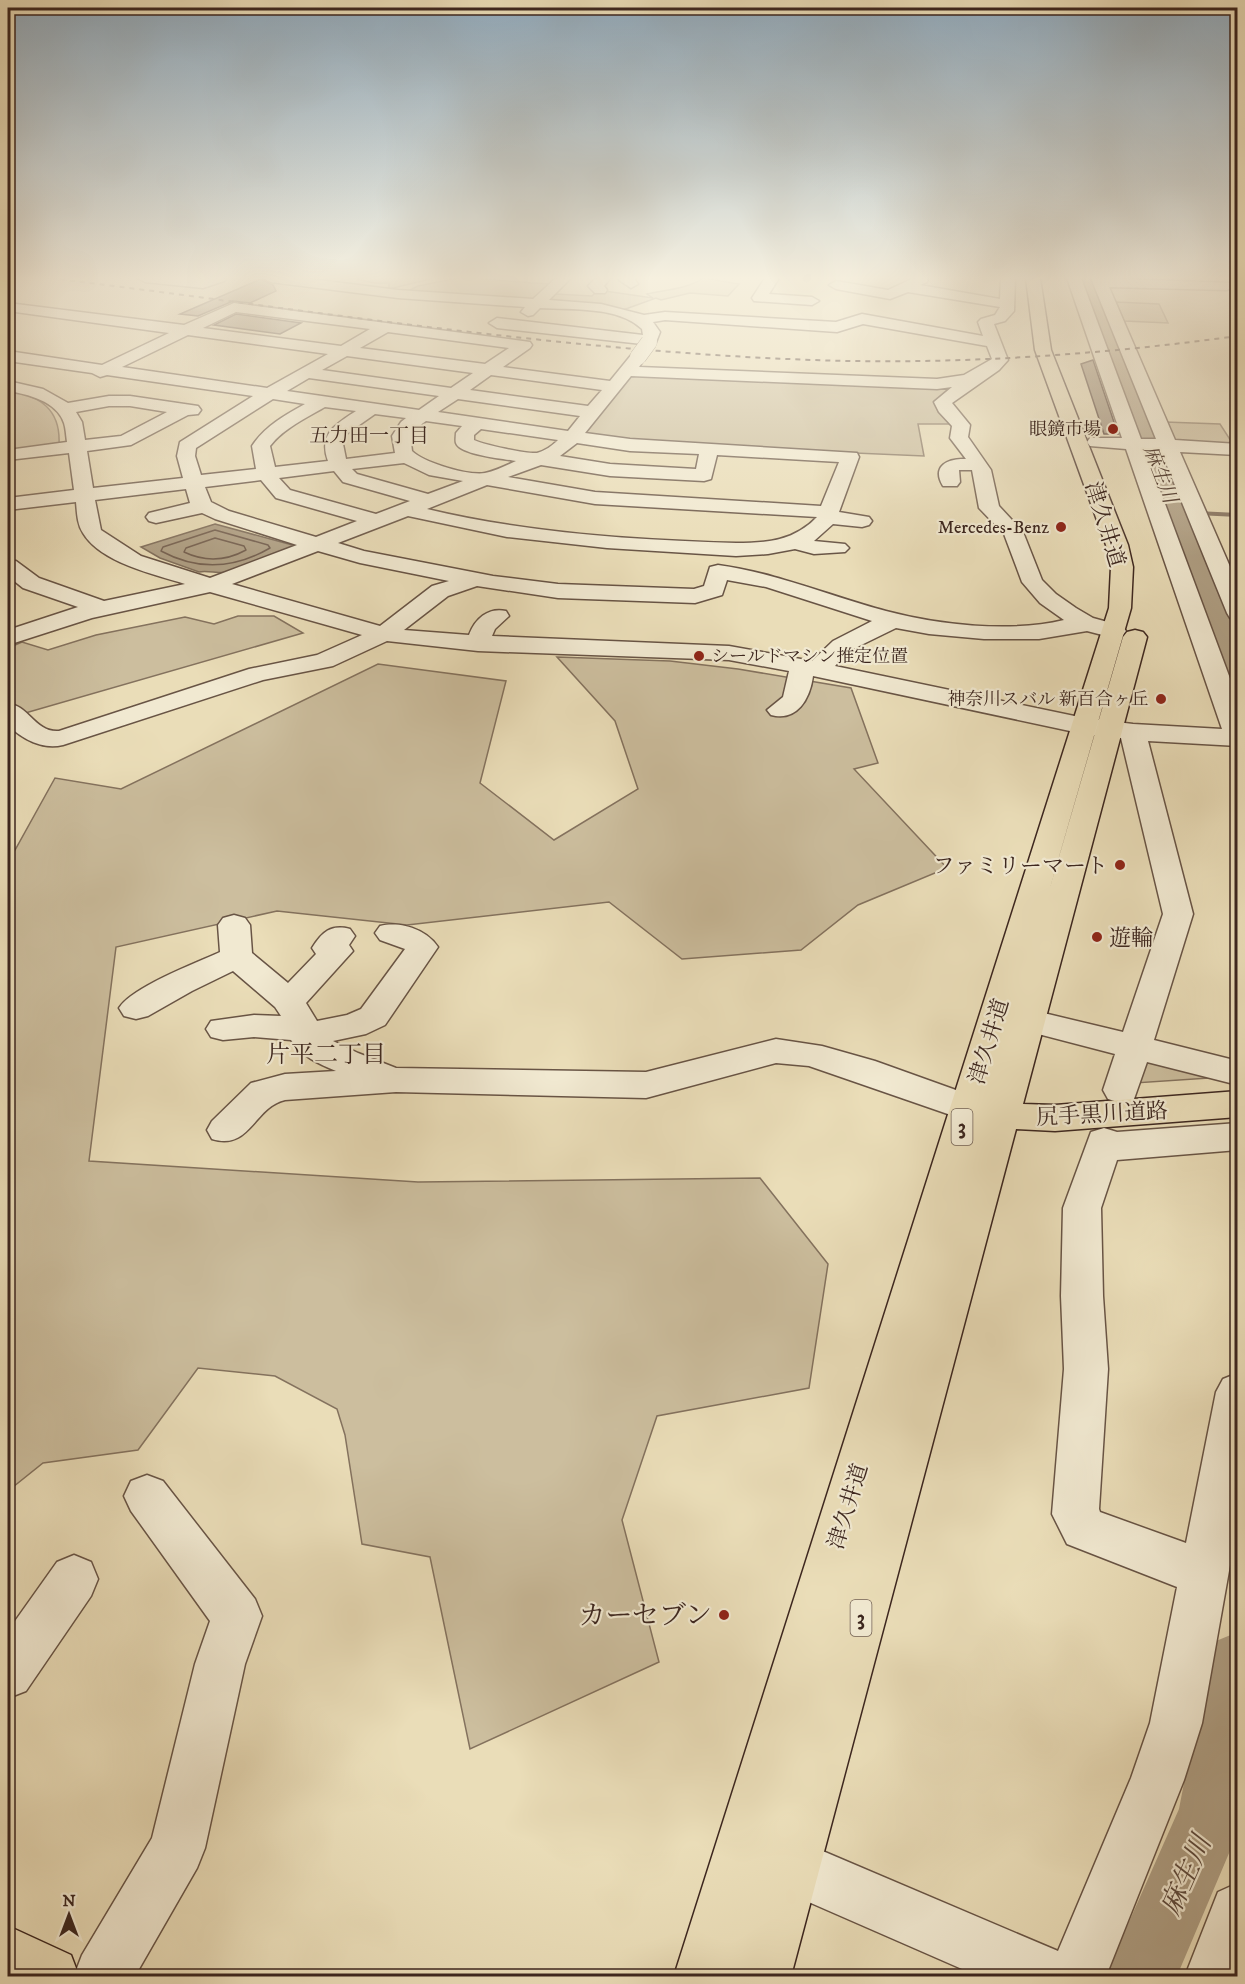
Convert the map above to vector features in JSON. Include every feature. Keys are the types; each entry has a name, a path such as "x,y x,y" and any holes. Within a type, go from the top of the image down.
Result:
{"main road":[{"name":"津久井道","path":"703,1977 1109,729 1100,627 1121,598 1122,567 1117,545 1051,371"},
{"name":"津久井道","path":"761,1977 792,1866 985,1111 1027,1020 1139,623 1143,590 1136,546 1067,371"},
{"name":"尻手黒川道路","path":"985,1111 1055,1118 1238,1104"},
{"path":"8,1955 50,1977"}],"street":[{"path":"64,395 103,371"},
{"path":"108,371 647,446 850,457 837,506 817,530 796,542 731,549 560,538 490,529 409,510"},
{"path":"311,371 232,415 188,446 186,456 199,501 204,506 222,515 384,563 533,590 695,596 714,590 718,573 739,574 794,580 891,621"},
{"path":"487,371 407,426 401,436 400,446 407,457 436,471 596,498 837,506 862,521"},
{"path":"493,371 613,386"},
{"path":"8,638 34,628 104,609 211,585 487,480 559,450 626,371"},
{"path":"812,371 936,384 975,378"},
{"path":"985,371 943,402 945,408 961,425 960,441 978,465 984,482 986,504 993,514 1013,532 1026,568 1041,592 1100,627"},
{"path":"64,395 73,422 83,495 92,532 114,550 133,561 211,585 384,634 478,644 729,653 1109,729 1238,738 1109,371"},
{"path":"1135,371 1238,613"},
{"path":"307,373 593,412"},
{"path":"8,386 109,401 130,401 232,415"},
{"path":"322,401 268,437 261,446 268,478 275,489 283,495 378,521"},
{"path":"372,408 337,432 333,449 340,465 350,478 430,501"},
{"path":"8,455 125,441 185,409"},
{"path":"477,423 465,433 465,443 491,453 610,470 704,475 709,450"},
{"path":"1096,442 1237,448"},
{"path":"8,504 407,457"},
{"path":"950,482 949,467 956,464 978,465"},
{"path":"155,516 204,506"},
{"path":"796,542 814,548 838,548"},
{"path":"8,566 31,582 104,609"},
{"path":"10,711 15,720 42,737 53,740 78,733 258,674 324,661 384,634 440,591 474,580"},
{"path":"8,592 31,582"},
{"path":"478,644 484,626 498,616"},
{"path":"780,710 794,701 810,668 841,646 891,621 937,618 981,632 1041,632 1100,627"},
{"path":"1109,729 1178,914 1121,1090"},
{"path":"63,765 59,755 62,750 79,742 78,733"},
{"path":"223,1029 254,1026 306,1034 354,1026 373,1017 422,947 414,940 391,933"},
{"path":"288,1000 296,995 337,951 328,948 339,936"},
{"path":"136,1008 180,983 235,941 288,1000 306,1034 322,1051 396,1080"},
{"path":"1027,1020 1238,1073"},
{"path":"225,1130 264,1092 308,1085 396,1080 646,1085 776,1051 821,1058 985,1111"},
{"path":"1205,1574 1084,1528 1075,1514 1086,1369 1082,1296 1082,1208 1103,1145 1238,1136"},
{"path":"1077,1977 1157,1780 1176,1723 1238,1392"},
{"path":"103,1977 177,1848 220,1664 237,1616 147,1496"},
{"path":"8,1673 74,1579"},
{"path":"792,1866 1046,1977"},
{"path":"1214,1977 1238,1912"}],"shaded area":[{"path":"629,374 959,384 942,398 955,424 918,424 924,456 667,445 582,434"},
{"path":"8,390 30,396 46,406 56,422 59,445 8,452"},
{"path":"1165,422 1220,424 1231,441 1225,445 1174,441"},
{"path":"238,616 274,616 303,633 8,718 8,648 22,642 48,650 96,635 185,617 214,624"},
{"path":"557,657 670,661 738,669 851,688 878,763 854,769 947,868 858,905 801,950 682,959 609,902 407,925 277,911 116,947 89,1161 418,1182 760,1178 828,1264 809,1388 657,1416 622,1520 659,1662 470,1749 430,1557 362,1544 345,1435 337,1409 275,1376 198,1368 138,1450 43,1463 8,1491 8,859 55,778 121,789 378,664 506,681 480,783 554,840 638,789 615,721"},
{"path":"1147,1061 1224,1077 1135,1083"}],"water":[{"path":"215,524 296,546 230,572 222,573 199,572 160,558 141,547"}],"building":[{"path":"1083,371 1097,371 1118,434 1104,434"}],"waterway":[{"name":"麻生川","path":"1123,371 1164,484 1238,670"},
{"path":"1176,512 1238,515"},
{"name":"麻生川","path":"1141,1976 1212,1812 1238,1663"}],"place":[{"name":"眼鏡市場","path":"1113,429"},
{"name":"Mercedes-Benz","path":"1061,527"},
{"name":"シールドマシン推定位置","path":"699,656"},
{"name":"神奈川スバル 新百合ヶ丘","path":"1161,699"},
{"name":"ファミリーマート","path":"1120,865"},
{"name":"遊輪","path":"1097,937"},
{"name":"カーセブン","path":"724,1615"}],"district":[{"name":"五力田一丁目","path":"369,435"},
{"name":"片平二丁目","path":"326,1054"}]}
